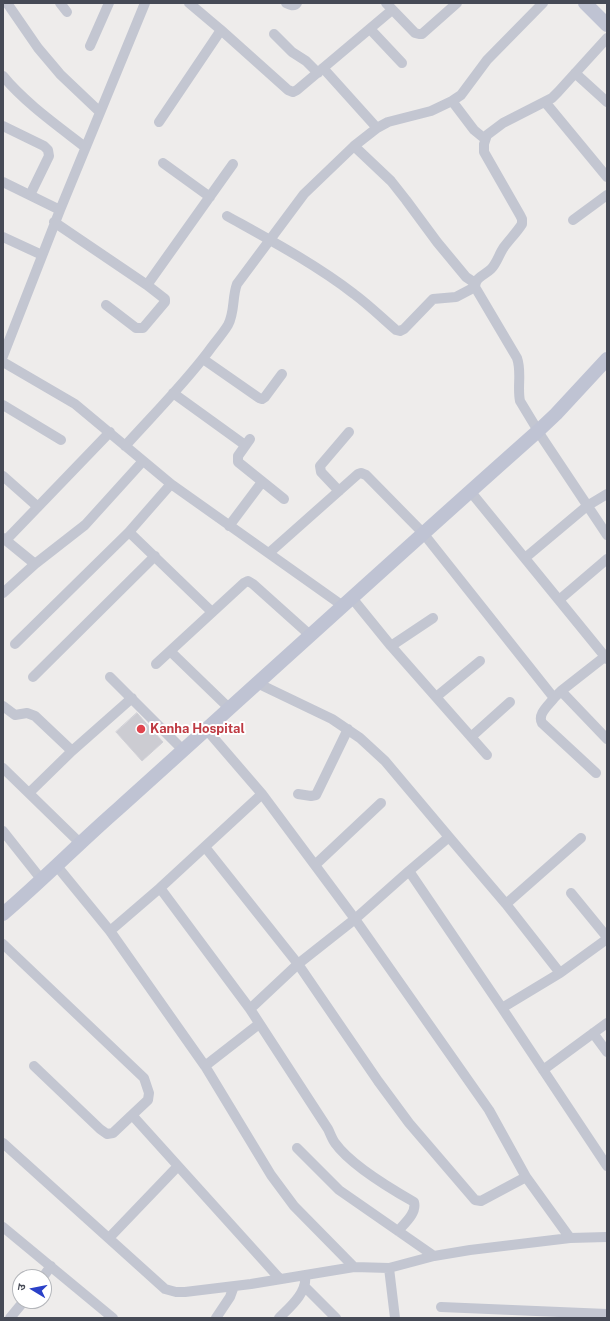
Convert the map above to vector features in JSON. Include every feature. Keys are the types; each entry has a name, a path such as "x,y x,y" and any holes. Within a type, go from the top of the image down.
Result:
{"main road":[{"path":"585,3 607,25"},
{"path":"3,914 423,533 538,431 556,414 607,359"}],"street":[{"path":"7,3 38,48 60,74 100,112"},
{"path":"60,3 67,12"},
{"path":"90,46 109,3"},
{"path":"189,3 288,90 293,92 370,28 389,6 415,33 422,34 457,3"},
{"path":"286,3 291,6 297,3"},
{"path":"125,446 173,394 223,333 231,318 234,291 237,284 304,194 354,146 377,128 388,122 431,111 452,101 466,89 487,60 543,3"},
{"path":"3,356 6,336 42,255 54,222 100,112 141,4"},
{"path":"370,28 402,63"},
{"path":"158,122 221,30"},
{"path":"274,34 292,52 321,70 377,128"},
{"path":"227,216 270,240 344,287 362,300 396,330 400,331 404,329 432,299 456,297 475,285 495,265 504,247 522,224 520,215 484,152 484,144 487,134 503,123 545,102 558,92 607,38"},
{"path":"576,73 607,102"},
{"path":"3,76 8,83 85,147"},
{"path":"452,101 474,130 485,139"},
{"path":"545,102 607,177"},
{"path":"3,126 44,146 48,150 49,156 30,195"},
{"path":"354,146 399,190 437,242 466,277 475,285 517,358 519,366 520,401 538,431 607,535"},
{"path":"163,163 210,197"},
{"path":"147,285 233,164"},
{"path":"3,182 60,210"},
{"path":"573,220 607,195"},
{"path":"54,222 147,285 165,299 165,304 143,328 136,328 106,305"},
{"path":"3,237 42,255"},
{"path":"203,359 262,399 282,374"},
{"path":"3,362 63,396 88,414 171,484 269,553 347,602 391,646 487,754"},
{"path":"173,394 247,442 238,456 238,462 284,499"},
{"path":"3,405 61,440"},
{"path":"35,564 5,539 110,432"},
{"path":"339,491 321,472 320,466 349,432"},
{"path":"3,593 35,564 85,525 143,461"},
{"path":"269,553 358,474 361,473 366,475 423,533 558,695 607,739"},
{"path":"3,476 38,507"},
{"path":"229,526 262,482"},
{"path":"15,644 129,532 171,484"},
{"path":"470,491 606,657 558,695 540,715 540,720 542,723 596,773"},
{"path":"525,558 587,506 607,494"},
{"path":"129,532 212,612"},
{"path":"33,678 154,556"},
{"path":"559,600 607,559"},
{"path":"156,664 248,581 311,636"},
{"path":"391,646 433,618"},
{"path":"170,651 230,709"},
{"path":"436,697 480,661"},
{"path":"110,677 183,750"},
{"path":"257,683 332,719 360,738 385,761 506,904 560,973"},
{"path":"29,793 72,751 132,698"},
{"path":"471,737 510,702"},
{"path":"3,706 15,715 27,713 35,716 72,751"},
{"path":"298,794 311,796 316,795 348,729"},
{"path":"206,730 262,794 355,919 489,1110 526,1177 570,1238"},
{"path":"3,768 80,843"},
{"path":"110,931 160,888 262,794"},
{"path":"316,865 381,803"},
{"path":"3,831 41,879"},
{"path":"250,1009 298,964 355,919 449,837"},
{"path":"506,904 581,838"},
{"path":"205,847 298,964 378,1081 409,1122 475,1200 481,1201 526,1177"},
{"path":"56,866 110,931 205,1066 271,1175 294,1206 354,1267"},
{"path":"409,871 607,1166"},
{"path":"160,888 250,1009 328,1129 334,1143 355,1163 414,1202 414,1211 398,1231"},
{"path":"502,1008 560,973 607,938 571,893"},
{"path":"3,944 144,1078 149,1093 148,1100 113,1133 107,1134 34,1066"},
{"path":"543,1070 607,1023"},
{"path":"205,1066 260,1024"},
{"path":"593,1033 607,1052"},
{"path":"132,1115 280,1279"},
{"path":"3,1143 165,1289 176,1292 234,1286 354,1267 389,1268 434,1256 470,1250 570,1238 607,1238"},
{"path":"297,1148 339,1190 434,1256"},
{"path":"109,1238 178,1166"},
{"path":"3,1227 113,1318"},
{"path":"389,1268 395,1318"},
{"path":"279,1318 299,1297 304,1286 304,1275"},
{"path":"216,1318 230,1297 234,1286"},
{"path":"304,1286 336,1318"},
{"path":"441,1307 607,1314"},
{"path":"10,1318 17,1309"}],"building":[{"path":"137,713 163,742 142,761 116,732"}],"place":[{"name":"Kanha Hospital","path":"141,729"}]}
